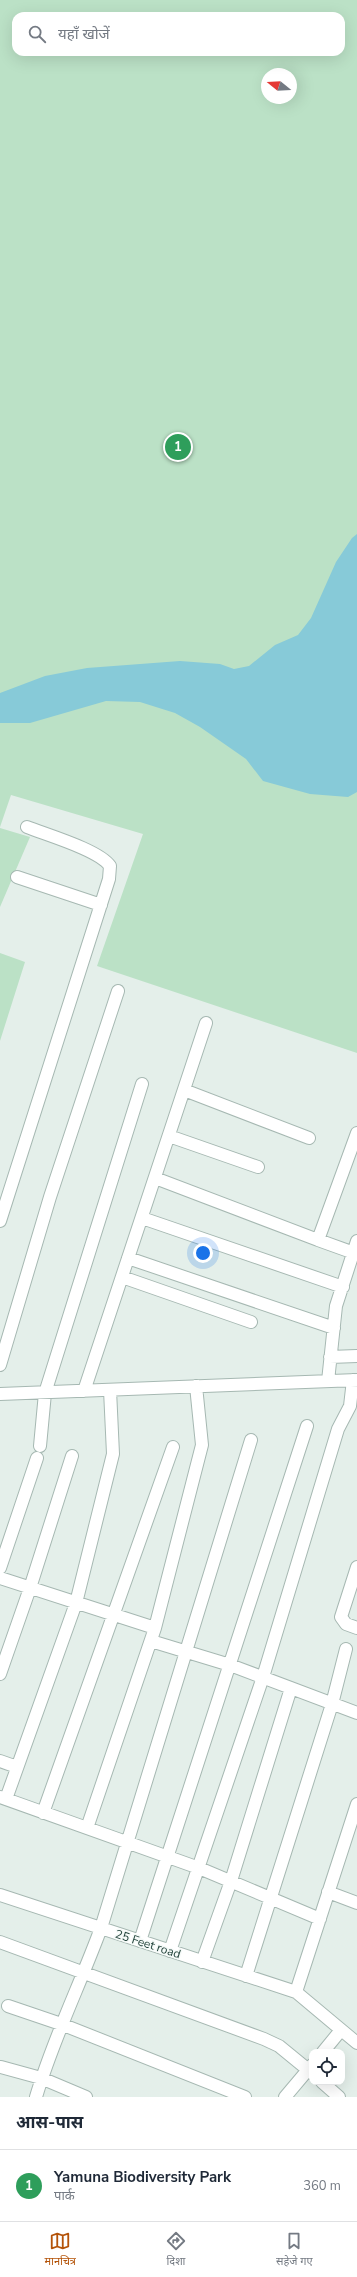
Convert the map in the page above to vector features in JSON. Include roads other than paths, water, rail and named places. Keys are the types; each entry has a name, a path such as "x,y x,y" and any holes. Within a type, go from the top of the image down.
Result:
{"street":[{"path":"0,1221 101,905 109,879 110,866 96,854 27,827"},
{"path":"18,877 101,905"},
{"path":"0,1366 50,1197 118,991"},
{"path":"84,1391 206,1023"},
{"path":"40,1446 45,1393 142,1084"},
{"path":"184,1090 309,1138"},
{"path":"318,1240 357,1132"},
{"path":"169,1136 258,1167"},
{"path":"155,1178 355,1253"},
{"path":"142,1218 343,1287"},
{"path":"328,1381 336,1306 355,1253 357,1241"},
{"path":"128,1258 334,1328"},
{"path":"122,1278 251,1322"},
{"path":"330,1357 357,1356"},
{"path":"0,1394 355,1380 350,1406 338,1429 263,1677 170,1951"},
{"path":"88,1828 155,1628 202,1442 196,1386"},
{"path":"110,1390 113,1451 76,1603 17,1767 3,1798 199,1868 320,1919"},
{"path":"140,1941 307,1426"},
{"path":"36,2097 41,2078 61,2024 85,1972 101,1928 251,1440"},
{"path":"44,1813 173,1448"},
{"path":"0,1674 30,1588 72,1456"},
{"path":"0,1568 37,1458"},
{"path":"357,1567 342,1617 346,1624 357,1628"},
{"path":"0,1578 155,1628"},
{"path":"151,1641 230,1665 357,1713"},
{"path":"246,1976 332,1704 346,1649"},
{"path":"202,1962 231,1881 291,1688"},
{"path":"0,1761 17,1767"},
{"path":"357,1804 355,1820 328,1892 296,1992 357,2043"},
{"path":"328,1892 357,1903"},
{"name":"25 Feet road","path":"0,1895 296,1992"},
{"path":"0,1942 264,2039 278,2046 309,2068"},
{"path":"8,2006 61,2024 245,2097"},
{"path":"325,2049 341,2030"},
{"path":"1,2067 41,2078 86,2097"},
{"path":"285,2097 309,2071"},
{"path":"325,2085 339,2097"}],"water":[{"path":"357,534 357,792 348,797 310,794 263,781 246,759 200,727 175,713 140,702 106,701 30,723 0,723 0,693 45,676 87,668 180,661 220,664 234,669 249,666 275,645 298,635 311,618 336,562 352,538"}],"place":[{"name":"Yamuna Biodiversity Park","path":"178,447"}]}
